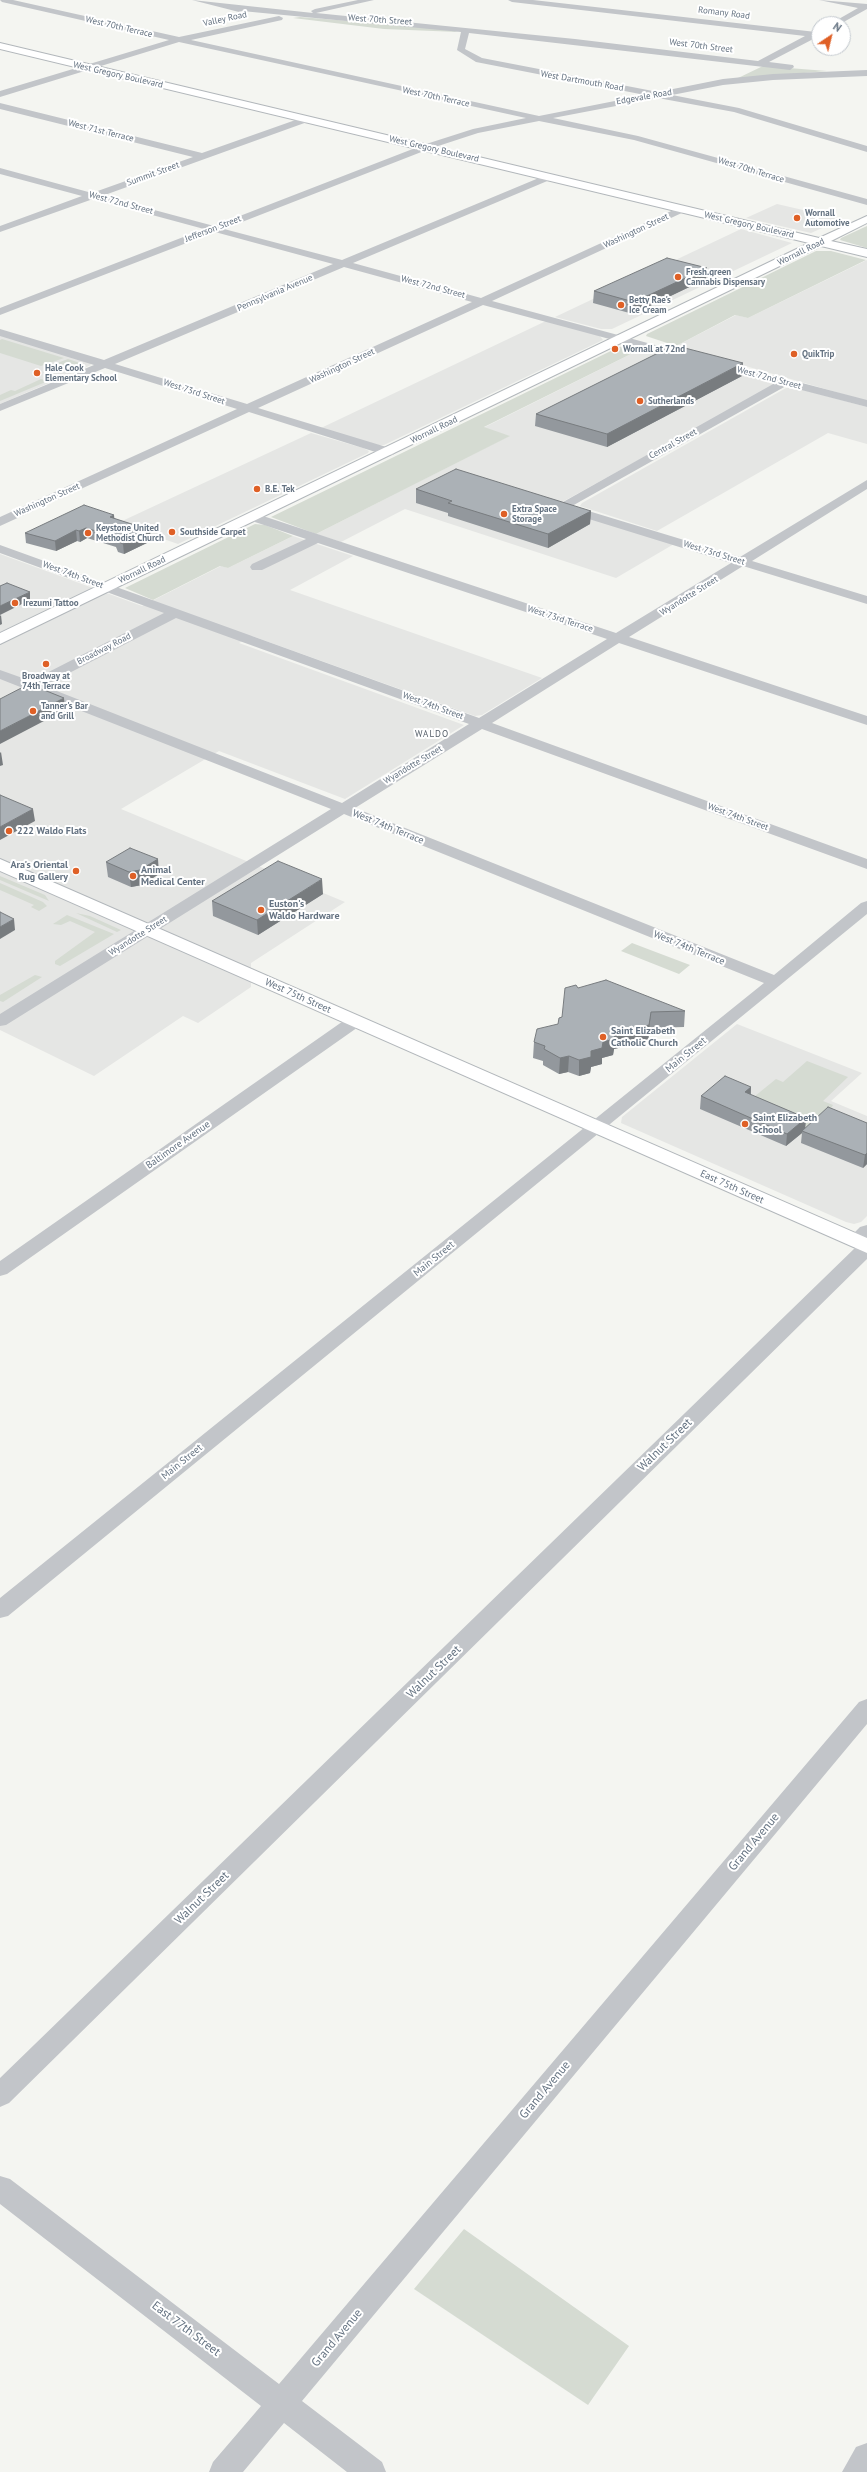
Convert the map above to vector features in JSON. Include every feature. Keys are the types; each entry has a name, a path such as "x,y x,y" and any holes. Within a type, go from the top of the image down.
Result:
{"main road":[{"name":"West Gregory Boulevard","path":"0,46 867,253"},
{"name":"Wornall Road","path":"0,639 623,339 867,219"},
{"name":"West 75th Street","path":"0,864 597,1127"},
{"name":"East 75th Street","path":"597,1127 864,1241"}],"street":[{"name":"West 70th Terrace","path":"2,0 177,40 675,148 867,202"},
{"name":"West 70th Street","path":"196,0 278,18 359,28 532,36 759,63 867,73"},
{"name":"Valley Road","path":"0,94 177,40 370,0"},
{"name":"Romany Road","path":"512,0 811,32"},
{"path":"823,0 867,7"},
{"name":"West 70th Street","path":"227,7 464,32"},
{"path":"850,16 867,7"},
{"name":"West Dartmouth Road","path":"464,32 460,50 479,60 662,94 761,116 867,149"},
{"path":"723,82 811,36"},
{"name":"Edgevale Road","path":"426,147 476,131 535,118 723,82 780,76 867,73"},
{"name":"West 71st Terrace","path":"0,106 202,156"},
{"name":"Summit Street","path":"0,229 306,119"},
{"name":"Jefferson Street","path":"0,312 426,147"},
{"name":"West 72nd Street","path":"0,171 867,404"},
{"name":"Pennsylvania Avenue","path":"0,408 549,177"},
{"name":"Washington Street","path":"0,522 683,209"},
{"name":"West 73rd Street","path":"0,332 389,452"},
{"name":"Central Street","path":"562,506 784,382"},
{"name":"Wyandotte Street","path":"0,1021 342,808 620,639 867,484"},
{"name":"West 73rd Street","path":"562,506 867,600"},
{"name":"West 73rd Terrace","path":"253,517 867,721"},
{"path":"257,567 318,538"},
{"name":"West 74th Street","path":"0,548 867,864"},
{"name":"Broadway Road","path":"33,686 175,613"},
{"name":"West 74th Terrace","path":"0,674 342,808 776,982"},
{"name":"Main Street","path":"0,1610 776,982 867,906"},
{"name":"Baltimore Avenue","path":"0,1270 355,1021"},
{"name":"Walnut Street","path":"0,2095 864,1241"},
{"name":"Grand Avenue","path":"224,2472 867,1708"},
{"name":"East 77th Street","path":"0,2188 282,2402 371,2472"},
{"path":"857,2472 867,2457"}],"shaded area":[{"path":"300,17 449,29 458,32 384,29 293,18"},
{"path":"763,66 827,71 736,79"},
{"path":"777,204 842,219 811,233 746,218"},
{"path":"867,226 867,248 840,240 841,238"},
{"path":"741,229 792,243 612,329 601,329 555,317"},
{"path":"816,251 831,251 866,260 748,318 735,315 676,346 646,336 647,334"},
{"path":"867,260 867,401 676,346 736,315 748,318"},
{"path":"546,321 599,335 603,340 384,445 378,445 321,428"},
{"name":"Hale Cook Elementary School","path":"0,335 90,363 91,365 0,404"},
{"path":"2,339 64,358 41,366 0,353 0,340"},
{"path":"631,345 645,347 484,427 510,436 316,534 271,517 619,347"},
{"path":"645,347 777,384 555,506 674,544 616,578 405,509 341,542 316,534 509,436 483,428"},
{"path":"68,359 86,365 71,371 52,365"},
{"path":"41,379 48,381 0,401 0,395 11,390 15,391"},
{"path":"793,387 867,407 867,444 828,433 657,531 580,506 582,503 786,388"},
{"path":"311,433 369,451 368,453 178,544 120,524 120,522"},
{"path":"255,524 265,525 293,536 228,568 220,566 153,600 125,588"},
{"name":"WALDO","path":"293,536 353,556 290,590 542,678 482,715 475,716 252,636 239,643 464,725 345,799 219,751 121,809 345,902 251,963 251,987 198,1023 183,1016 94,1076 0,1030 0,554 142,606 221,566 228,568"},
{"path":"0,876 45,895 49,901 0,880"},
{"path":"0,883 43,902 47,906 39,911 31,907 34,905 0,890"},
{"path":"76,913 90,916 121,930 117,932"},
{"path":"67,915 114,934 60,966 55,964 55,961 95,932 70,921 61,925 53,924"},
{"path":"632,943 690,965 679,974 621,951"},
{"path":"35,975 42,977 3,1002 0,1001 0,995"},
{"name":"Saint Elizabeth School","path":"737,1024 862,1073 831,1101 867,1116 867,1216 861,1222 854,1224 846,1222 621,1123 622,1117"},
{"path":"807,1061 848,1077 823,1101 833,1105 825,1119 807,1130 744,1105 776,1079 783,1082"},
{"path":"464,2229 629,2346 588,2405 414,2289"}],"building":[{"path":"667,258 707,268 634,302 594,291"},
{"name":"Sutherlands","path":"677,346 743,363 607,434 536,414 666,349 670,350"},
{"path":"456,469 591,511 548,534 448,503 452,501 416,489"},
{"path":"84,505 114,515 110,517 150,530 123,544 117,541 115,537 86,528 79,531 76,530 55,541 25,533"},
{"path":"7,583 30,592 0,606 0,586"},
{"path":"29,684 64,698 0,731 0,699"},
{"path":"0,795 33,809 0,827"},
{"path":"130,848 158,859 140,870 129,872 106,862"},
{"path":"278,861 322,879 257,920 212,901"},
{"path":"0,912 14,919 0,927"},
{"name":"Saint Elizabeth Catholic Church","path":"606,980 685,1011 651,1012 649,1025 615,1033 614,1039 603,1042 602,1048 591,1051 591,1057 579,1060 569,1056 560,1058 544,1049 545,1046 534,1042 537,1029 558,1024 559,1018 562,1017 565,988 576,985 578,988"},
{"path":"725,1076 751,1087 745,1092 806,1118 787,1134 701,1096"},
{"path":"828,1107 867,1123 867,1153 865,1155 802,1131"}],"place":[{"name":"Wornall Automotive","path":"797,218"},
{"name":"Fresh.green Cannabis Dispensary","path":"678,277"},
{"name":"Betty Rae's Ice Cream","path":"621,305"},
{"name":"Wornall at 72nd","path":"615,349"},
{"name":"QuikTrip","path":"794,354"},
{"name":"Hale Cook Elementary School","path":"37,373"},
{"name":"Sutherlands","path":"640,401"},
{"name":"B.E. Tek","path":"257,489"},
{"name":"Extra Space Storage","path":"504,514"},
{"name":"Southside Carpet","path":"172,532"},
{"name":"Keystone United Methodist Church","path":"88,533"},
{"name":"Irezumi Tattoo","path":"15,603"},
{"name":"Broadway at 74th Terrace","path":"46,664"},
{"name":"Tanner's Bar and Grill","path":"33,711"},
{"name":"222 Waldo Flats","path":"9,831"},
{"name":"Ara's Oriental Rug Gallery","path":"76,871"},
{"name":"Animal Medical Center","path":"133,876"},
{"name":"Euston's Waldo Hardware","path":"261,910"},
{"name":"Saint Elizabeth Catholic Church","path":"603,1037"},
{"name":"Saint Elizabeth School","path":"745,1124"}],"district":[{"name":"WALDO","path":"432,734"}]}
